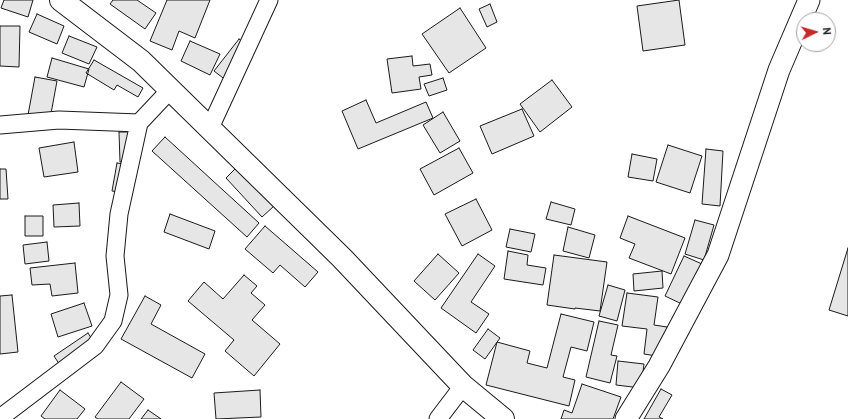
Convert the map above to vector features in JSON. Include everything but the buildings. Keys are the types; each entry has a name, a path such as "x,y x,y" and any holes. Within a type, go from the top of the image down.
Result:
{"main road":[{"path":"61,0 141,61 342,258 463,386 503,419"}],"street":[{"path":"210,128 269,0"},
{"path":"626,419 659,366 718,255 779,70 808,0"},
{"path":"0,418 95,346 113,321 119,295 115,256 119,214 139,123 171,90"},
{"path":"0,125 59,120 139,123"},
{"path":"438,419 463,386"}]}
